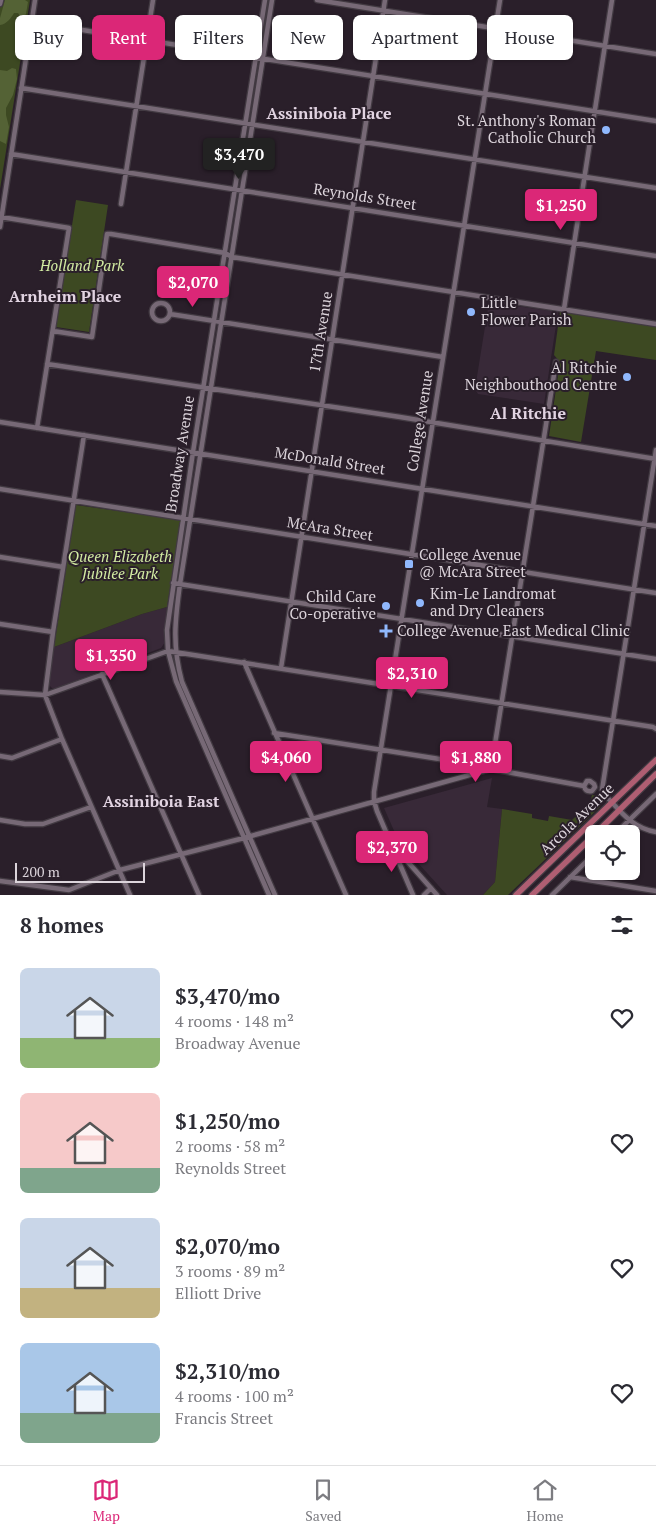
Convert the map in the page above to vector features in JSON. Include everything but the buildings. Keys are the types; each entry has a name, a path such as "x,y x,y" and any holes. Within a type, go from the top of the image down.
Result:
{"main road":[{"name":"Arcola Avenue","path":"516,895 656,760"},
{"name":"Arcola Avenue","path":"605,825 656,774"},
{"name":"Arcola Avenue","path":"532,895 585,845"}],"street":[{"path":"0,4 1,0"},
{"path":"33,15 35,0"},
{"path":"150,15 153,0"},
{"name":"Broadway Avenue","path":"262,19 265,0"},
{"name":"Broadway Avenue","path":"269,895 247,837 182,682 175,652 175,616 272,0"},
{"path":"317,0 487,27"},
{"name":"17th Avenue","path":"281,668 385,0"},
{"name":"College Avenue","path":"497,15 500,0"},
{"path":"564,309 612,0"},
{"path":"573,41 656,54"},
{"path":"263,59 656,121"},
{"path":"0,227 26,60"},
{"path":"121,204 143,60"},
{"name":"Broadway Avenue","path":"256,60 193,452 167,630 168,651 176,681 275,895"},
{"name":"College Avenue","path":"413,895 374,801 390,686 490,60"},
{"path":"21,88 656,188"},
{"name":"Reynolds Street","path":"11,154 656,256"},
{"path":"1,219 69,228 37,428"},
{"path":"53,331 92,337 108,234 225,253 232,257 656,324"},
{"path":"170,314 443,357"},
{"path":"491,769 556,362"},
{"path":"48,364 432,422 655,459"},
{"name":"McDonald Street","path":"0,422 656,526"},
{"path":"84,435 45,694 62,739 130,895"},
{"path":"656,450 602,790 619,810 639,828 656,832"},
{"name":"McAra Street","path":"0,489 656,593"},
{"path":"0,557 63,567"},
{"path":"173,583 512,638 656,659"},
{"path":"0,624 53,632"},
{"path":"0,692 45,694 168,651 653,727 656,730"},
{"path":"244,662 346,895"},
{"path":"102,674 199,895"},
{"path":"274,733 457,761 584,786"},
{"path":"0,756 12,758 62,739"},
{"path":"0,880 69,890 120,870 247,837 491,769"},
{"path":"625,825 656,794"},
{"path":"0,820 26,824 43,824 91,807"},
{"name":"College Avenue","path":"392,844 437,895"},
{"path":"552,895 585,863"},
{"path":"570,877 656,891"},
{"path":"424,895 431,888"}],"shaded area":[{"path":"489,302 558,312 544,404 478,394 475,389"},
{"path":"167,607 165,642 161,648 56,688 52,688 49,685 54,647 142,614"},
{"path":"492,778 487,807 502,809 495,882 483,895 447,895 399,842 384,808"}],"green space":[{"path":"0,0 30,0 28,15 15,15 15,60 20,60 0,189"},
{"path":"5,0 25,0 28,2 25,15 14,13 7,22 0,25"},
{"path":"12,68 16,69 17,79 13,95 6,108 9,127 6,144 0,141 0,70 7,71"},
{"name":"Holland Park","path":"76,200 108,205 89,332 56,327"},
{"path":"560,312 656,327 656,360 596,351 581,442 549,436 560,362 554,355"},
{"name":"Queen Elizabeth Jubilee Park","path":"76,505 181,520 167,607 142,614 54,647"},
{"path":"592,795 599,796 600,807 508,895 483,895 495,882 502,809 532,814 532,818 548,821 549,816 572,820 590,803"}],"place":[{"name":"St. Anthony's Roman Catholic Church","path":"606,130"},
{"name":"Little Flower Parish","path":"471,312"},
{"name":"Al Ritchie Neighbouthood Centre","path":"627,377"},
{"name":"College Avenue @ McAra Street","path":"409,564"},
{"name":"Kim-Le Landromat and Dry Cleaners","path":"420,603"},
{"name":"Child Care Co-operative","path":"386,606"},
{"name":"College Avenue East Medical Clinic","path":"386,631"}],"district":[{"name":"Assiniboia Place","path":"329,113"},
{"name":"Arnheim Place","path":"65,296"},
{"name":"Al Ritchie","path":"528,413"},
{"name":"Assiniboia East","path":"161,801"}]}
